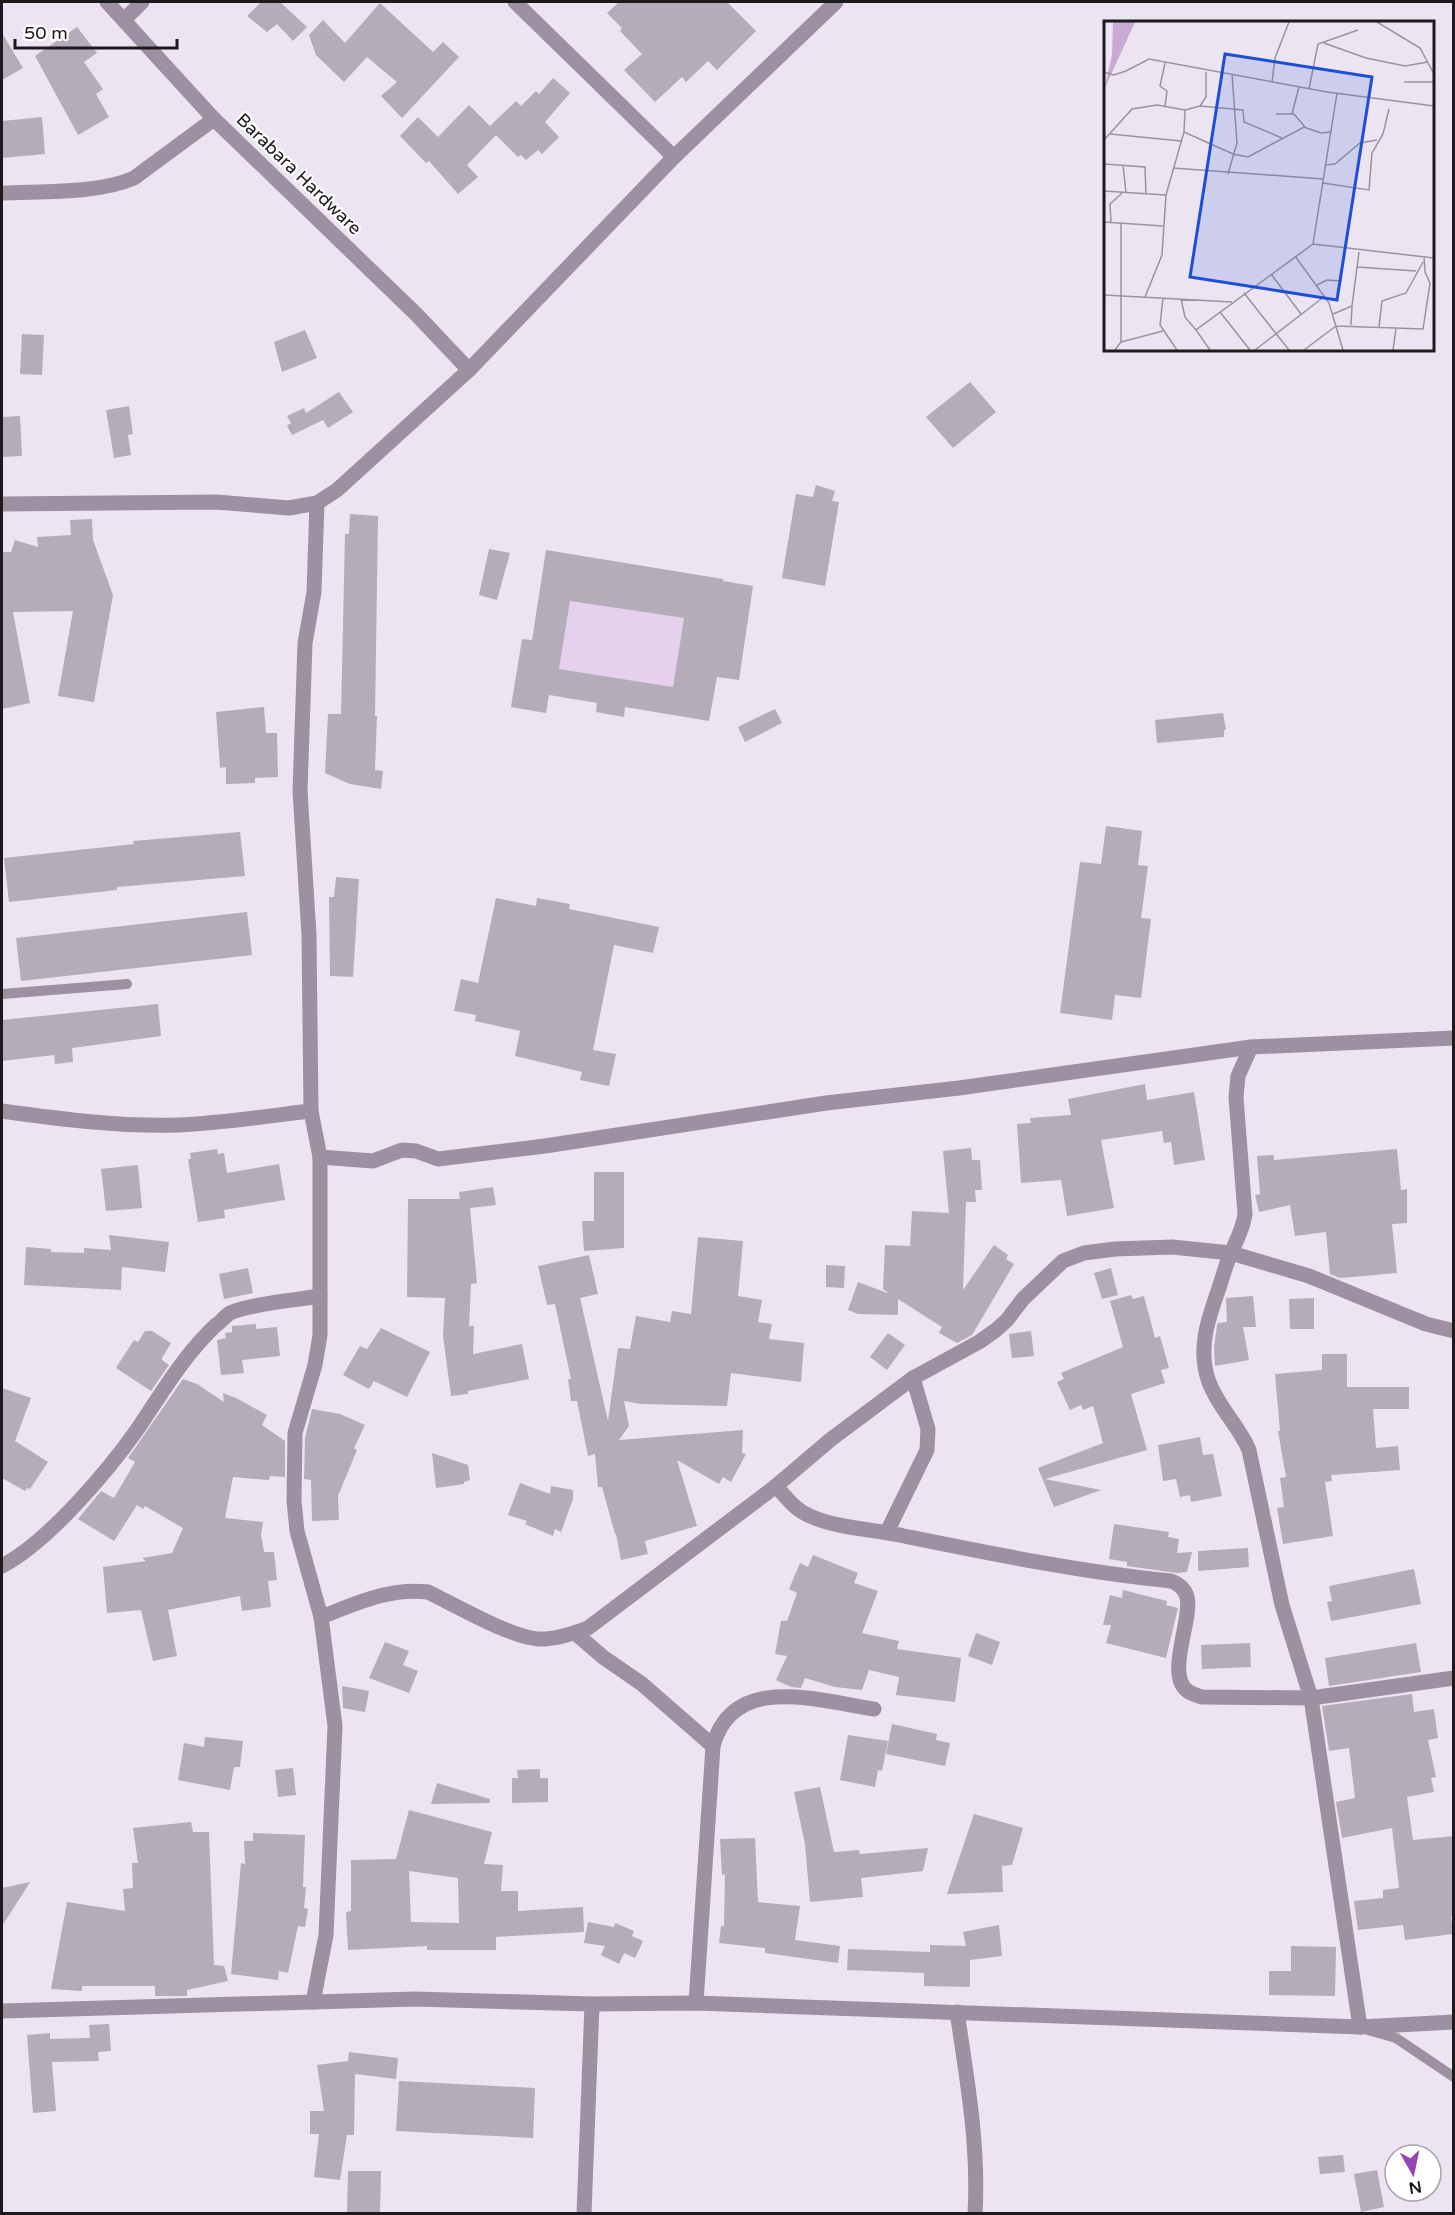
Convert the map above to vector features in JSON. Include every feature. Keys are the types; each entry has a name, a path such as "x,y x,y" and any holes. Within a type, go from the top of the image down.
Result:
{"street":[{"name":"Barabara Hardware","path":"107,2 214,119 417,315 469,370"},
{"path":"124,20 142,2"},
{"path":"515,2 674,157"},
{"path":"2,504 184,501 289,508 317,503 337,490 469,370 674,157 836,2"},
{"path":"2,193 101,188 122,183 134,178 214,119"},
{"path":"313,2002 326,1935 335,1726 321,1617 297,1531 294,1501 295,1433 315,1365 320,1335 320,1157 311,1111 309,935 300,791 305,643 314,592 317,503"},
{"path":"320,1157 373,1161 402,1150 416,1151 438,1159 546,1146 826,1103 959,1088 1251,1047 1454,1038"},
{"path":"1251,1047 1238,1076 1236,1097 1245,1214 1240,1237 1231,1253 1208,1318 1203,1342 1205,1365 1214,1393 1242,1433 1250,1450 1282,1605 1311,1698 1360,2027"},
{"path":"2,1111 73,1120 145,1125 215,1123 311,1111"},
{"path":"321,1617 381,1596 412,1590 428,1592 519,1635 538,1639 575,1633 588,1628 603,1619 776,1486 830,1440 913,1378 979,1342 996,1330 1023,1299 1063,1261 1084,1253 1115,1249 1172,1247 1231,1253 1309,1276 1426,1324 1454,1331"},
{"path":"2,1566 51,1529 100,1476 137,1429 178,1367 205,1336 229,1314 248,1308 320,1296"},
{"path":"887,1532 927,1450 929,1440 913,1378"},
{"path":"776,1486 795,1508 811,1516 848,1526 1072,1568 1171,1581 1182,1588 1188,1600 1179,1661 1180,1681 1187,1692 1202,1697 1311,1698 1454,1678"},
{"path":"575,1633 603,1657 642,1684 712,1746"},
{"path":"696,2003 712,1746 717,1731 733,1711 755,1698 795,1697 874,1709"},
{"path":"2,2011 415,1999 592,2004 696,2003 783,2008 1360,2027 1454,2022"},
{"path":"584,2214 592,2004"},
{"path":"957,2013 973,2122 975,2214"}],"lane":[{"path":"2,994 127,984"},
{"path":"1360,2027 1396,2038 1454,2077"}],"shaded area":[{"path":"570,601 684,618 673,687 559,669"}],"building":[{"path":"261,2 280,2 307,27 293,41 277,24 267,32 247,16"},
{"path":"619,2 727,2 756,31 717,70 708,61 686,82 682,77 655,102 624,70 642,54 607,13"},
{"path":"380,3 433,52 443,42 459,57 402,118 381,96 397,82 367,57 344,82 316,55 309,35 323,20 345,43"},
{"path":"77,27 97,53 84,62 103,89 96,94 109,117 78,135 35,56"},
{"path":"2,33 23,68 2,80"},
{"path":"553,78 570,93 545,122 559,137 542,154 538,150 526,160 521,155 518,157 496,135 467,165 478,177 458,194 429,161 426,163 400,136 418,117 438,137 469,105 490,126 516,101 521,106 536,91 539,94"},
{"path":"42,117 45,154 2,158 2,121"},
{"path":"305,330 317,358 282,372 274,342"},
{"path":"22,334 44,335 42,375 20,374"},
{"path":"970,382 996,412 953,448 926,417"},
{"path":"339,392 353,412 328,428 323,420 292,435 287,426 291,423 287,416 304,408 306,413"},
{"path":"129,406 133,434 128,435 131,455 114,458 106,410"},
{"path":"20,416 22,456 2,457 2,417"},
{"path":"816,485 835,491 832,501 839,502 825,586 782,578 796,494 813,497"},
{"path":"350,514 378,516 375,770 383,771 381,789 350,784 325,773 328,714 341,714 345,534 349,534"},
{"path":"92,519 93,540 113,595 94,702 58,696 73,611 13,612 30,703 2,709 2,552 11,552 15,540 38,547 37,537 71,535 70,520"},
{"path":"489,549 510,553 497,600 479,595"},
{"path":"546,550 753,586 739,680 717,677 709,721 625,707 624,717 596,712 597,703 549,695 546,713 511,707 522,639 532,640","holes":["570,601 684,618 673,687 559,669"]},
{"path":"264,707 266,733 277,733 278,777 255,778 255,783 226,784 226,767 220,768 216,712"},
{"path":"775,709 782,723 745,742 738,727"},
{"path":"1223,713 1226,730 1224,730 1224,737 1157,743 1155,720"},
{"path":"1106,826 1142,831 1138,865 1148,866 1141,918 1151,919 1141,998 1115,995 1112,1020 1060,1013 1080,862 1101,864"},
{"path":"240,832 245,876 117,887 117,890 9,902 4,858 134,844 133,841"},
{"path":"336,877 359,879 353,977 330,976 329,897 334,897"},
{"path":"496,898 536,906 537,898 570,904 569,909 659,927 653,953 614,945 593,1050 616,1054 609,1086 580,1080 582,1072 515,1056 520,1031 475,1021 476,1015 454,1011 461,979 478,983"},
{"path":"247,912 252,955 21,981 16,938"},
{"path":"158,1004 161,1036 72,1048 73,1062 55,1064 54,1055 2,1061 2,1020"},
{"path":"1145,1084 1147,1100 1194,1092 1205,1160 1174,1165 1171,1142 1164,1143 1162,1131 1101,1140 1114,1208 1067,1216 1061,1180 1021,1183 1017,1124 1031,1123 1030,1118 1071,1115 1068,1099"},
{"path":"971,1148 972,1160 980,1160 982,1190 975,1190 976,1202 966,1202 963,1290 994,1245 1008,1255 1006,1259 1014,1264 972,1335 957,1343 939,1333 942,1327 898,1299 898,1315 858,1314 848,1310 858,1282 890,1294 883,1289 885,1245 910,1246 912,1211 949,1213 943,1151"},
{"path":"217,1149 218,1154 224,1153 227,1173 279,1164 285,1200 224,1210 225,1218 198,1222 188,1159 191,1159 190,1153"},
{"path":"1397,1149 1401,1190 1407,1189 1407,1223 1392,1224 1397,1273 1340,1278 1330,1274 1326,1232 1295,1236 1290,1205 1259,1212 1255,1195 1260,1194 1257,1156 1274,1155 1274,1160"},
{"path":"138,1165 142,1208 106,1211 101,1169"},
{"path":"594,1172 624,1172 624,1248 584,1251 582,1221 594,1221"},
{"path":"493,1187 496,1205 470,1208 477,1283 471,1284 469,1326 474,1326 473,1354 522,1344 529,1379 451,1396 443,1336 445,1298 407,1297 408,1199 460,1199 459,1192"},
{"path":"109,1235 169,1242 165,1272 122,1267 121,1290 24,1285 26,1247 51,1249 51,1252 84,1253 84,1248 111,1250"},
{"path":"698,1237 743,1241 738,1296 762,1300 758,1322 772,1324 769,1339 804,1343 801,1382 731,1373 727,1406 641,1404 624,1401 629,1426 619,1440 743,1430 742,1453 746,1454 731,1482 723,1477 719,1484 677,1460 697,1526 645,1541 648,1554 621,1560 602,1487 598,1487 595,1454 588,1456 577,1401 571,1401 568,1379 571,1379 555,1304 547,1305 538,1266 589,1255 598,1294 580,1298 608,1421 618,1348 630,1349 636,1316 670,1322 672,1311 691,1314"},
{"path":"826,1265 845,1266 844,1288 826,1287"},
{"path":"248,1268 253,1293 224,1299 219,1274"},
{"path":"1111,1268 1118,1295 1102,1299 1094,1273"},
{"path":"1131,1295 1133,1299 1144,1296 1155,1338 1160,1336 1169,1368 1161,1370 1165,1383 1131,1394 1147,1450 1045,1479 1101,1490 1054,1507 1038,1468 1103,1443 1093,1406 1083,1410 1081,1405 1070,1410 1057,1382 1064,1379 1061,1373 1123,1347 1110,1301"},
{"path":"1253,1296 1256,1327 1243,1327 1249,1360 1215,1366 1214,1347 1217,1325 1227,1322 1226,1298"},
{"path":"1314,1298 1314,1329 1290,1329 1289,1299"},
{"path":"256,1324 256,1329 277,1327 280,1356 242,1360 244,1373 221,1375 217,1340 226,1338 225,1333 232,1332 232,1326"},
{"path":"381,1328 430,1352 407,1397 374,1381 369,1389 343,1375 360,1346 367,1349"},
{"path":"145,1331 152,1331 171,1343 162,1358 169,1365 151,1391 116,1368 134,1340 138,1342"},
{"path":"1031,1331 1034,1356 1012,1358 1009,1334"},
{"path":"888,1333 905,1345 887,1370 870,1357"},
{"path":"1322,1354 1347,1354 1347,1387 1409,1387 1409,1409 1373,1409 1376,1448 1398,1446 1400,1470 1331,1475 1332,1481 1325,1482 1333,1536 1283,1544 1277,1508 1284,1507 1280,1478 1286,1477 1278,1431 1280,1431 1275,1374 1322,1370"},
{"path":"183,1379 197,1384 224,1402 223,1393 267,1415 262,1425 285,1441 285,1477 270,1476 269,1480 233,1477 225,1518 263,1522 261,1535 264,1552 274,1552 277,1580 268,1581 271,1607 242,1611 240,1596 168,1610 177,1656 153,1661 141,1610 107,1613 103,1567 146,1561 142,1558 172,1553 183,1528 145,1506 143,1509 137,1505 114,1541 78,1519 101,1491 114,1498 135,1462 128,1458"},
{"path":"2,1388 31,1398 15,1441 48,1462 30,1489 27,1488 25,1491 2,1478"},
{"path":"312,1409 340,1414 365,1425 354,1448 357,1450 338,1496 339,1520 312,1521 311,1480 304,1479 305,1438"},
{"path":"1200,1437 1203,1455 1213,1454 1222,1496 1191,1502 1190,1495 1180,1497 1176,1479 1163,1481 1158,1445"},
{"path":"432,1453 468,1465 470,1480 464,1484 436,1488"},
{"path":"520,1483 550,1494 551,1486 573,1490 573,1499 561,1532 555,1529 553,1536 525,1524 527,1521 508,1515"},
{"path":"1114,1524 1169,1532 1168,1537 1179,1539 1177,1553 1192,1552 1187,1572 1177,1573 1127,1566 1127,1562 1109,1559"},
{"path":"1248,1548 1249,1567 1198,1571 1198,1551"},
{"path":"813,1555 858,1573 854,1583 878,1591 862,1633 899,1641 897,1649 961,1658 955,1702 896,1695 899,1677 869,1670 862,1690 835,1687 805,1678 801,1688 791,1687 776,1680 787,1656 775,1654 781,1621 787,1621 797,1593 789,1589 800,1563 808,1567"},
{"path":"1414,1569 1421,1604 1331,1621 1327,1602 1332,1601 1329,1586"},
{"path":"1123,1590 1167,1601 1166,1605 1178,1608 1166,1658 1106,1643 1111,1625 1103,1625 1110,1595 1122,1598"},
{"path":"976,1633 1000,1642 992,1665 968,1656"},
{"path":"385,1642 409,1651 403,1665 418,1671 409,1693 369,1678"},
{"path":"1250,1643 1251,1667 1202,1669 1201,1645"},
{"path":"1416,1643 1421,1672 1329,1686 1325,1658"},
{"path":"342,1686 369,1691 365,1712 343,1708"},
{"path":"1412,1694 1414,1712 1434,1709 1438,1738 1428,1740 1436,1777 1431,1778 1434,1792 1407,1797 1413,1840 1454,1836 1454,1916 1451,1916 1453,1934 1405,1940 1403,1925 1358,1930 1354,1901 1383,1898 1383,1890 1399,1888 1392,1828 1342,1838 1336,1802 1355,1798 1349,1748 1329,1751 1322,1706"},
{"path":"892,1724 937,1734 936,1740 950,1743 945,1766 886,1754"},
{"path":"848,1735 888,1741 882,1771 878,1770 875,1787 840,1780"},
{"path":"205,1737 243,1741 240,1767 234,1767 230,1790 178,1780 184,1743 204,1747"},
{"path":"293,1768 296,1795 278,1797 275,1770"},
{"path":"540,1769 540,1778 548,1778 548,1802 512,1803 512,1778 518,1778 517,1770"},
{"path":"437,1783 490,1799 490,1803 431,1804"},
{"path":"820,1787 834,1852 859,1850 860,1854 928,1848 923,1871 861,1878 863,1897 810,1902 805,1844 794,1792"},
{"path":"409,1810 492,1832 484,1864 503,1865 501,1891 518,1891 518,1911 583,1907 584,1932 496,1937 496,1950 427,1950 427,1946 348,1950 346,1912 351,1911 351,1860 396,1859","holes":["409,1871 458,1878 459,1923 411,1922"]},
{"path":"974,1814 1023,1828 1012,1865 1002,1866 1003,1892 947,1894"},
{"path":"191,1822 193,1832 209,1832 214,1965 224,1966 228,1981 187,1990 187,1996 155,1996 155,1986 82,1986 82,1991 51,1989 67,1902 125,1911 123,1889 133,1888 132,1863 138,1863 133,1828"},
{"path":"253,1833 305,1835 303,1887 306,1887 304,1908 308,1909 305,1927 298,1926 288,1973 279,1971 278,1980 231,1974 241,1863 245,1864 244,1841 253,1841"},
{"path":"755,1838 758,1902 800,1906 795,1940 840,1946 838,1963 765,1953 765,1948 719,1943 721,1926 724,1926 725,1874 722,1875 720,1839"},
{"path":"30,1882 20,1898 2,1926 2,1888"},
{"path":"588,1922 614,1927 615,1923 634,1931 632,1936 643,1941 635,1958 624,1953 619,1964 601,1955 605,1946 584,1943"},
{"path":"999,1925 1002,1956 970,1960 970,1987 924,1986 924,1973 847,1970 848,1949 930,1952 930,1945 966,1946 963,1932"},
{"path":"1291,1946 1336,1947 1335,1996 1269,1995 1269,1971 1291,1971"},
{"path":"109,2024 111,2051 98,2052 99,2061 52,2062 56,2111 33,2113 27,2035 50,2033 50,2039 90,2038 89,2025"},
{"path":"349,2052 398,2058 396,2079 355,2074 354,2135 347,2135 340,2180 314,2177 319,2134 310,2134 310,2111 324,2111 317,2065 348,2061"},
{"path":"399,2081 535,2088 533,2138 396,2131"},
{"path":"1343,2155 1345,2172 1320,2174 1318,2157"},
{"path":"1377,2170 1384,2207 1361,2212 1354,2174"},
{"path":"348,2171 381,2171 380,2214 347,2214"}]}
